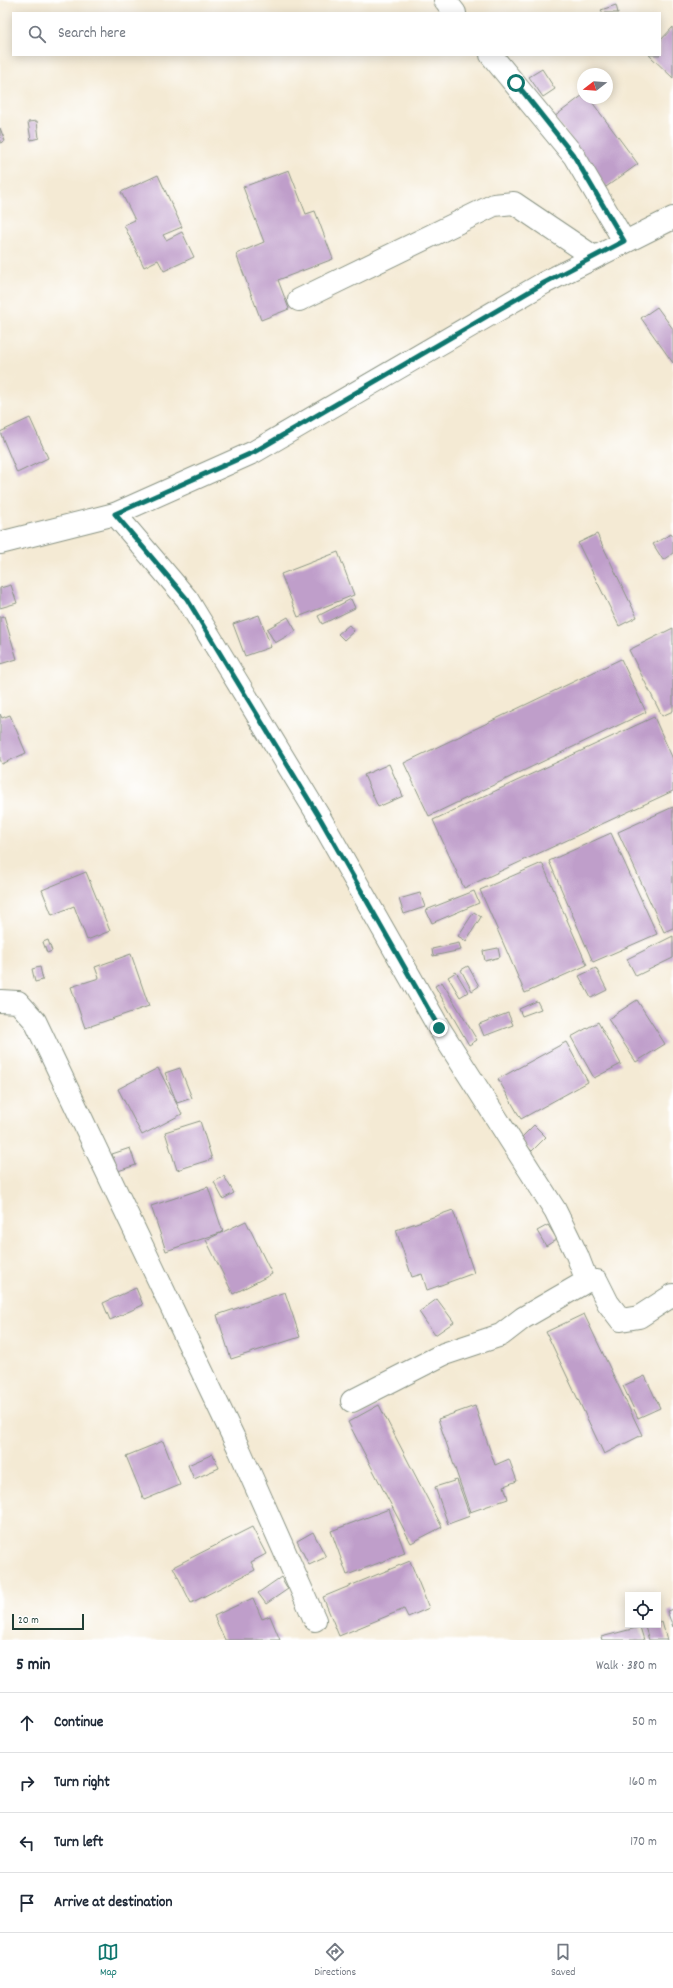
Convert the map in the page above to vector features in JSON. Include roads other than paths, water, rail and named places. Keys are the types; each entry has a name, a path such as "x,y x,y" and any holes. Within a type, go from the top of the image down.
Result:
{"street":[{"path":"445,0 454,12"},
{"path":"492,56 516,83 574,156 624,241"},
{"path":"299,300 494,205 514,203 594,257"},
{"path":"0,543 115,514 254,452 544,283 624,241 673,218"},
{"path":"115,514 187,599 321,820 439,1028 555,1210 577,1255 587,1281"},
{"path":"0,1000 18,1002 36,1021 240,1451 315,1620"},
{"path":"352,1401 444,1354 501,1335 523,1318 587,1281 597,1281 608,1303 620,1320 639,1317 673,1295"}]}
